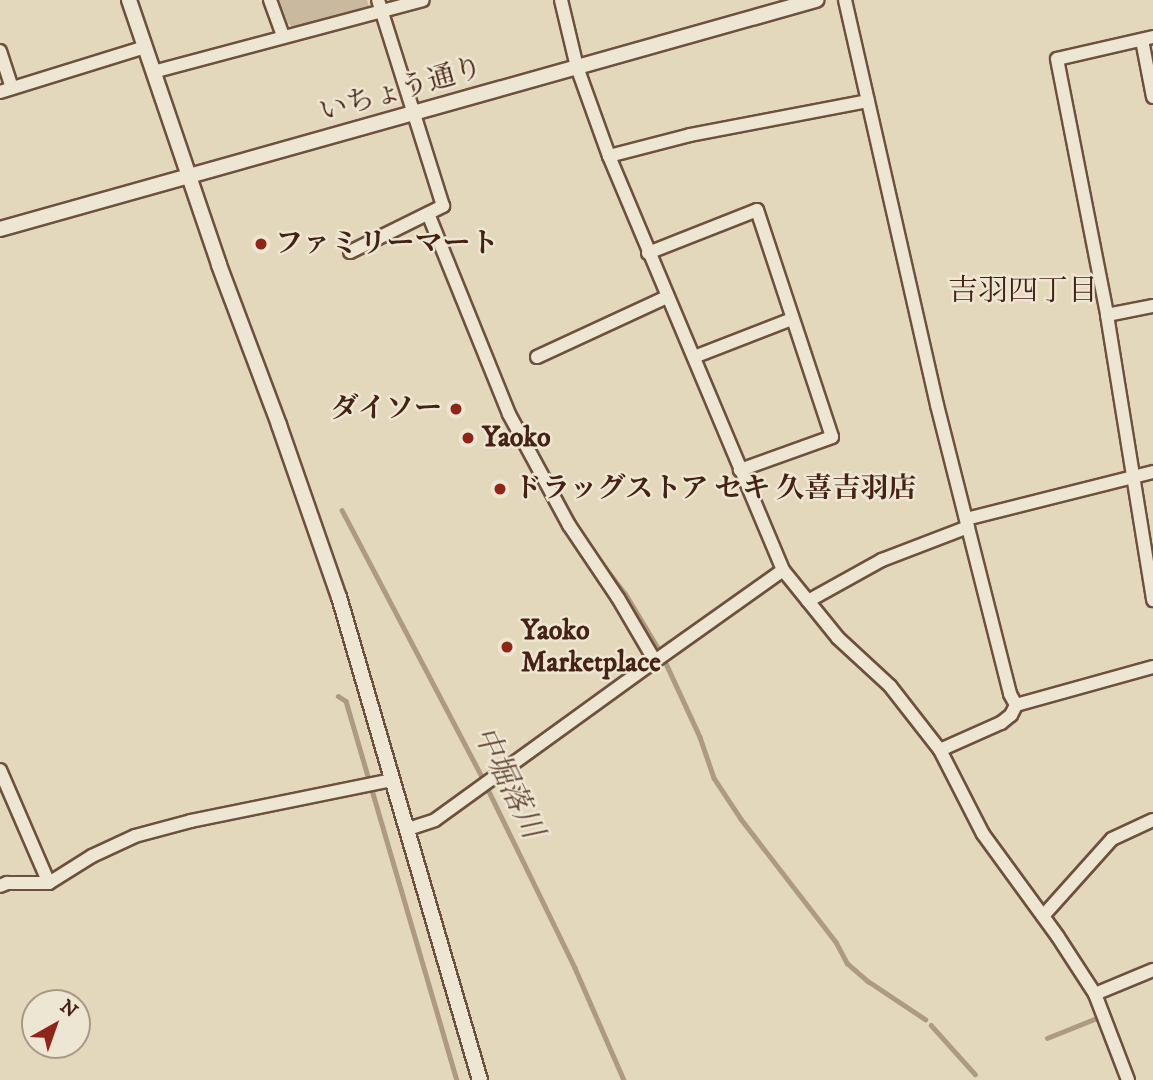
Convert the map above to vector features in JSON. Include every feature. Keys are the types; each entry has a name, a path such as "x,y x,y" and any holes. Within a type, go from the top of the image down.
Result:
{"street":[{"path":"129,0 188,175 339,597 480,1080"},
{"path":"270,0 283,35"},
{"path":"153,72 380,6 423,0"},
{"path":"561,0 577,67 609,156 783,570 838,638 890,686 940,750 983,834 1044,916 1095,994 1128,1080"},
{"name":"いちょう通り","path":"0,229 816,0"},
{"path":"845,0 967,523 1010,694 1016,705"},
{"path":"350,252 443,206 380,6"},
{"path":"1153,97 1147,38 1057,59 1107,315 1153,600"},
{"path":"0,51 6,90 145,47"},
{"path":"609,156 690,135 868,101"},
{"path":"648,253 757,210 832,437 740,470"},
{"path":"428,214 509,414 569,525 618,598 655,661"},
{"path":"537,357 667,297"},
{"path":"1107,315 1153,306"},
{"path":"694,356 792,319"},
{"path":"808,601 882,560 967,523 1153,472"},
{"path":"408,829 435,820 783,570"},
{"path":"940,750 1001,723 1011,715 1016,705 1153,667"},
{"path":"0,770 49,883"},
{"path":"0,886 7,883 49,883 92,856 135,836 277,802 393,780"},
{"path":"1044,916 1112,839 1153,820"},
{"path":"1095,994 1153,970"}],"shaded area":[{"path":"279,0 367,0 369,6 366,10 293,28 288,23"}],"waterway":[{"path":"553,482 579,530"},
{"name":"中堀落川","path":"342,510 482,777 575,968 624,1080"},
{"path":"602,563 625,593 661,653"},
{"path":"664,659 700,737 714,778 741,819 836,942 847,963 868,981 925,1019"},
{"path":"338,696 346,701 457,1080"},
{"path":"1047,1038 1097,1018"},
{"path":"931,1025 975,1074"}],"place":[{"name":"ファミリーマート","path":"261,244"},
{"name":"ダイソー","path":"456,409"},
{"name":"Yaoko","path":"468,438"},
{"name":"ドラッグストア セキ 久喜吉羽店","path":"500,489"},
{"name":"Yaoko Marketplace","path":"507,647"}],"district":[{"name":"吉羽四丁目","path":"1023,292"}]}
